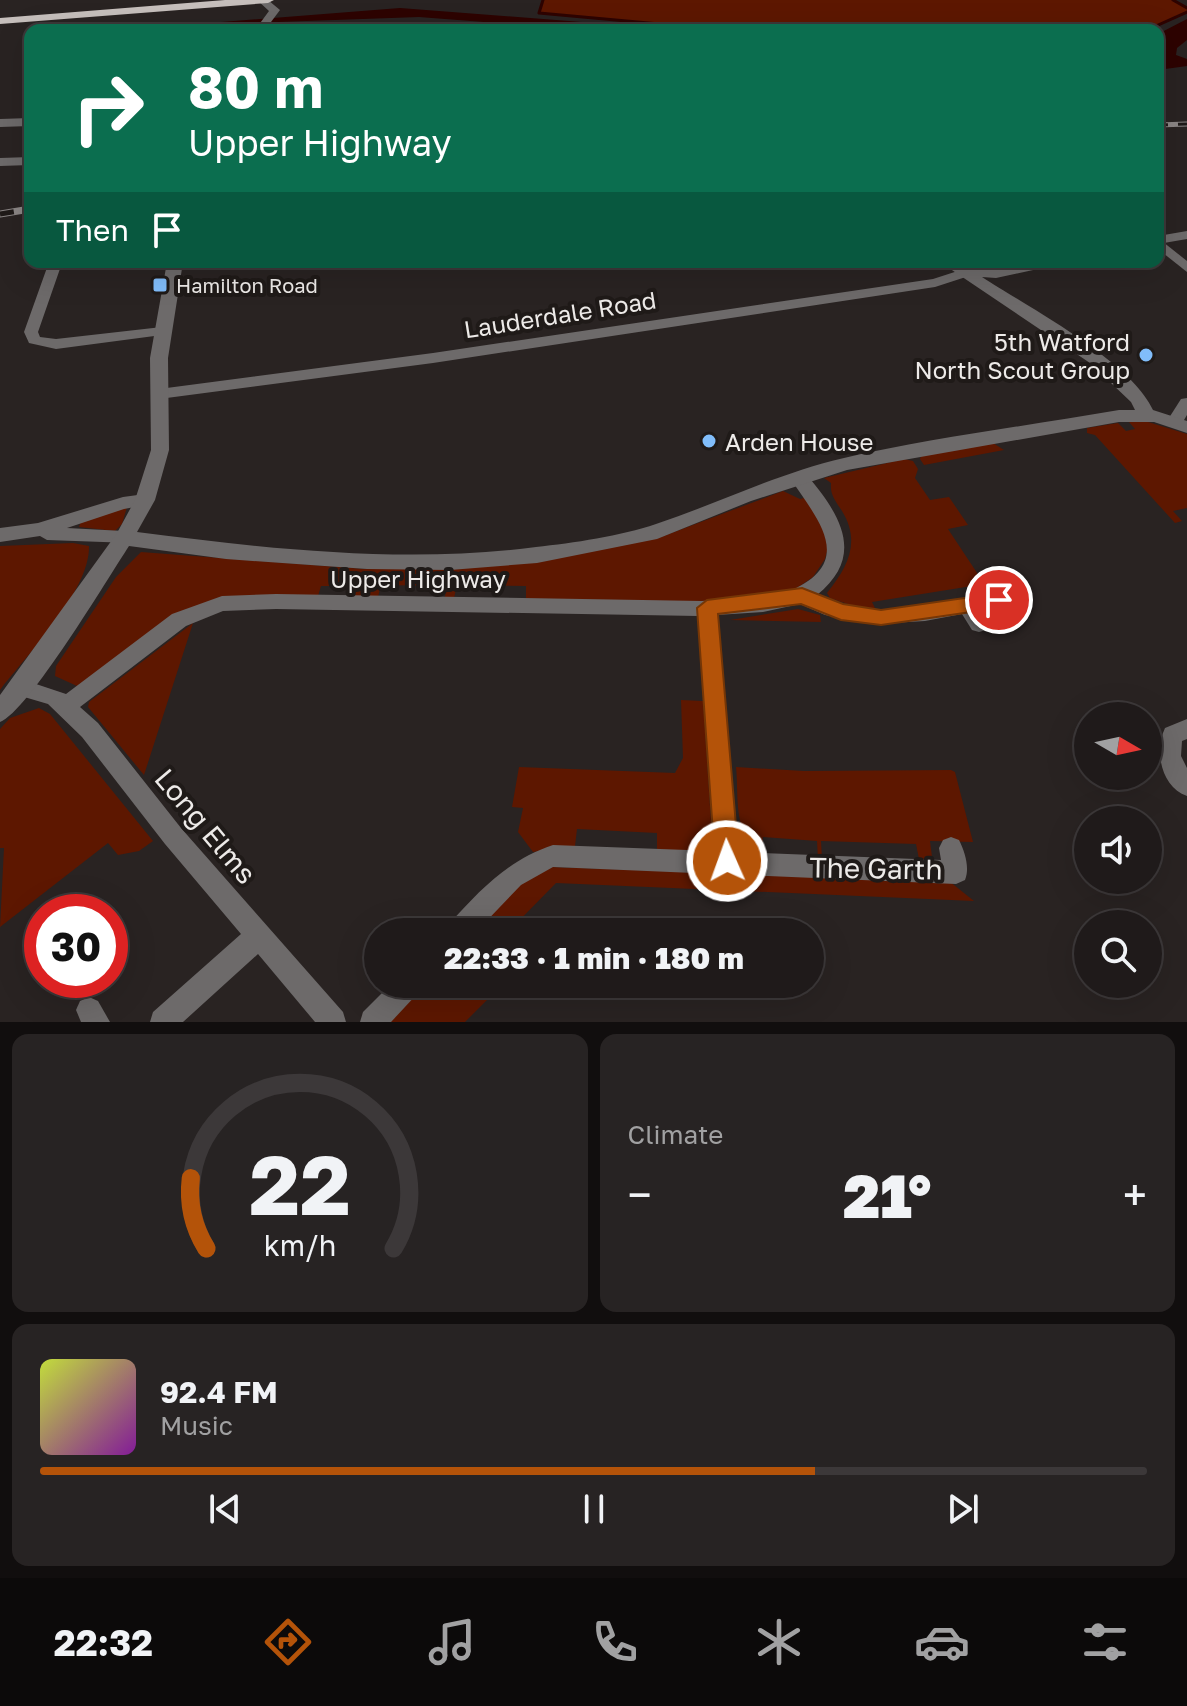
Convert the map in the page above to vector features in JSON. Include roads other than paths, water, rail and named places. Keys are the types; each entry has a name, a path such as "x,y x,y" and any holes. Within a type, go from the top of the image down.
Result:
{"highway":[{"path":"0,13 207,0"},
{"path":"0,21 264,5 286,0"}],"street":[{"path":"0,123 24,122"},
{"path":"0,162 24,161"},
{"path":"1164,240 1187,235"},
{"path":"1164,247 1187,268"},
{"path":"53,268 31,332 34,340 56,344 162,331"},
{"path":"0,712 21,688 124,538 145,500 160,450 162,331 174,268"},
{"path":"959,268 982,288 1003,298 1096,359 1139,399 1146,415"},
{"path":"967,272 996,273 1021,268"},
{"name":"Lauderdale Road","path":"159,394 433,358 935,283 967,272"},
{"name":"Upper Highway","path":"124,538 226,551 367,561 450,562 537,555 657,532 744,496 891,454 1094,420 1146,415 1176,422 1187,403"},
{"path":"799,478 833,522 837,540 832,560 820,581 802,596"},
{"path":"0,535 39,530 123,503 145,500"},
{"path":"39,530 124,538"},
{"name":"Upper Highway","path":"65,706 179,620 222,604 707,608 802,596 841,612 881,618 999,600"},
{"path":"967,605 979,624"},
{"path":"707,608 727,861"},
{"name":"Long Elms","path":"21,688 55,697 90,730 173,836 333,1022"},
{"path":"1187,728 1173,735 1168,747 1170,759 1187,786"},
{"name":"The Garth","path":"472,918 510,878 539,860 568,855 956,872 951,848"},
{"path":"163,1022 259,935"},
{"path":"373,1022 396,998"}],"waterway":[{"path":"543,0 539,13 659,24"},
{"path":"1173,0 1187,8"},
{"path":"1160,24 1187,12"}],"railway":[{"path":"1164,125 1187,124"},
{"path":"0,214 24,210"}],"place":[{"name":"Hamilton Road","path":"160,285"},
{"name":"5th Watford North Scout Group","path":"1146,355"},
{"name":"Arden House","path":"709,441"}]}
